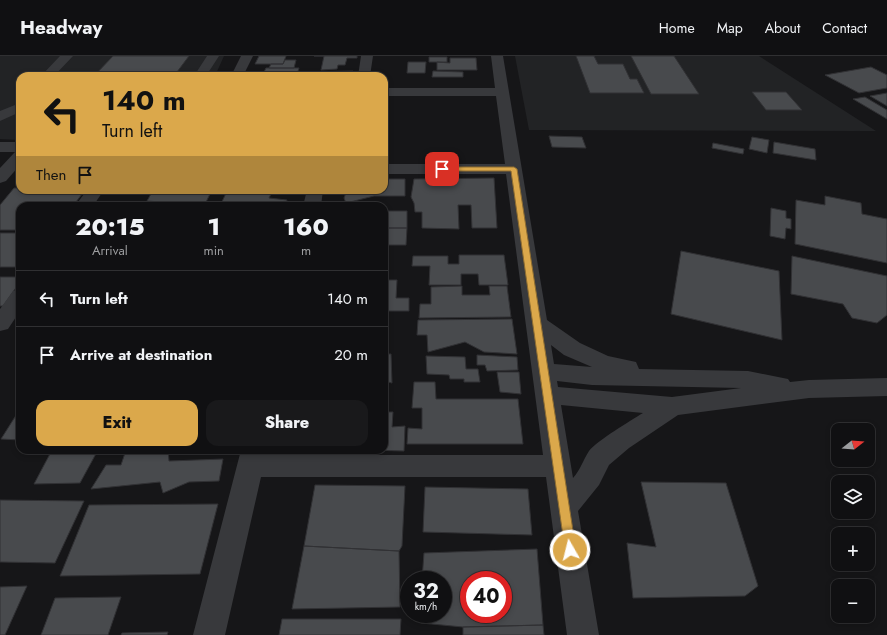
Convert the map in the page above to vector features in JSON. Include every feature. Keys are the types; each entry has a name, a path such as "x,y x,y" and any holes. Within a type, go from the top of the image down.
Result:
{"street":[{"path":"51,72 67,56"},
{"path":"203,72 213,56"},
{"path":"238,72 247,56"},
{"path":"365,72 367,56"},
{"path":"497,56 583,635"},
{"path":"388,83 501,87"},
{"path":"388,92 501,87"},
{"path":"4,123 16,111"},
{"path":"0,147 16,147"},
{"path":"0,178 16,160"},
{"path":"388,169 514,169"},
{"path":"0,324 16,302"},
{"path":"537,324 572,349 603,363 672,378"},
{"path":"543,371 592,376 748,380 809,389"},
{"path":"548,395 672,406 809,389 887,387"},
{"path":"564,508 590,476 599,458 620,441 672,406"},
{"path":"209,635 252,458 415,468 558,466"}],"shaded area":[{"path":"0,56 224,56 217,72 16,72 16,140 0,139"},
{"path":"515,56 759,56 876,131 529,130"}],"building":[{"path":"113,56 189,56 177,72 98,72"},
{"path":"259,56 286,56 283,64 255,64"},
{"path":"324,56 357,56 357,58 347,58 345,65 338,65 337,69 321,70"},
{"path":"576,56 594,56 598,64 623,64 630,79 637,79 644,93 590,93"},
{"path":"631,56 674,56 699,94 651,94"},
{"path":"429,57 447,57 447,62 429,62"},
{"path":"450,58 476,58 477,70 437,70 437,62 450,63"},
{"path":"285,60 296,60 294,68 269,68 271,64 283,64"},
{"path":"408,62 426,62 425,73 407,73"},
{"path":"871,67 887,75 887,88 859,93 825,75"},
{"path":"266,68 299,68 298,72 264,72"},
{"path":"353,71 353,72 305,72"},
{"path":"433,71 463,72 463,77 432,77"},
{"path":"752,92 786,92 802,110 766,110"},
{"path":"887,93 887,106 870,96"},
{"path":"865,97 887,110 887,119 853,99"},
{"path":"549,136 582,137 586,148 552,147"},
{"path":"752,137 769,140 767,153 749,149"},
{"path":"774,142 815,149 816,160 773,153"},
{"path":"713,143 744,149 743,154 712,148"},
{"path":"494,178 497,228 472,228 471,205 458,205 459,229 422,228 422,212 415,212 414,203 411,197 414,179"},
{"path":"388,179 405,179 405,196 374,196 350,202 346,202 344,198 346,194 388,194"},
{"path":"14,188 16,188 16,194 82,194 76,202 16,202 16,230 0,230 0,205"},
{"path":"151,194 210,194 206,202 147,201"},
{"path":"226,194 271,194 269,198 287,200 286,202 222,202"},
{"path":"825,196 861,203 862,214 887,219 887,263 795,244 796,200 825,205"},
{"path":"771,208 786,211 786,218 791,219 791,229 786,228 785,239 770,236"},
{"path":"388,211 407,211 407,228 388,228"},
{"path":"388,228 407,228 406,245 388,245"},
{"path":"0,233 16,233 16,267 0,267"},
{"path":"681,251 779,271 782,340 671,314"},
{"path":"459,255 504,255 508,285 479,285 478,274 461,274 461,285 429,285 430,266 412,266 413,256 448,256 448,264 459,264"},
{"path":"792,256 887,276 887,315 877,323 852,318 843,304 791,294"},
{"path":"0,277 16,277 16,288 3,306 0,306"},
{"path":"388,280 397,280 396,298 409,298 409,311 388,311"},
{"path":"462,286 462,295 490,295 489,286 507,286 511,317 419,318 420,304 431,304 431,287"},
{"path":"512,319 517,354 484,352 465,342 428,352 427,335 417,335 418,320"},
{"path":"388,354 391,354 392,383 388,382"},
{"path":"477,355 517,357 518,370 487,371 485,365 477,365"},
{"path":"426,356 465,357 466,369 478,369 480,382 464,382 464,379 450,379 449,375 427,374"},
{"path":"497,372 519,372 521,394 500,392"},
{"path":"414,382 435,382 436,399 518,399 523,444 407,444 408,428 422,429 422,408 412,408"},
{"path":"388,412 393,412 392,427 405,426 404,451 388,451"},
{"path":"16,415 16,440 1,439"},
{"path":"50,454 96,454 80,483 34,484"},
{"path":"125,454 168,454 169,461 223,459 219,481 189,482 163,493 160,482 91,489 106,465 121,465"},
{"path":"641,482 726,483 758,586 745,596 633,598 627,543 656,547"},
{"path":"315,485 405,486 402,546 399,551 304,546"},
{"path":"425,487 528,489 532,535 423,532"},
{"path":"0,500 84,501 55,563 0,562"},
{"path":"218,504 200,574 60,576 89,505"},
{"path":"304,546 399,551 400,607 292,609"},
{"path":"537,549 543,625 463,627 421,623 452,623 452,571 423,571 424,553"},
{"path":"27,586 5,635 0,635 0,587"},
{"path":"121,597 108,635 41,635 55,598"},
{"path":"282,619 400,619 401,623 400,635 279,635"},
{"path":"543,625 544,635 463,635 463,627"},
{"path":"168,632 167,635 121,635 122,633"}],"route":[{"path":"442,169 514,169 570,550"}]}
